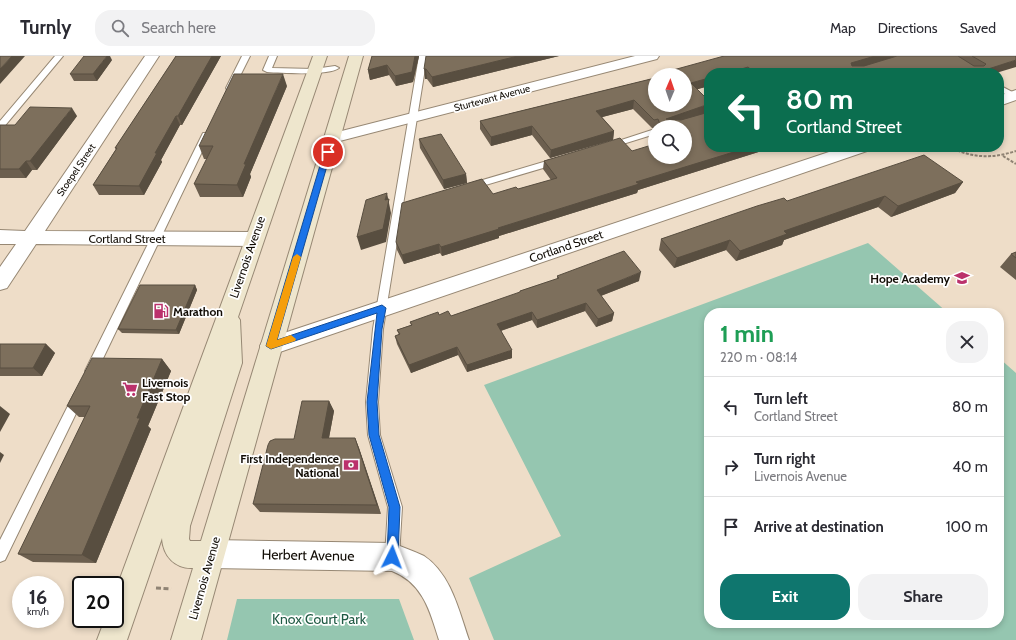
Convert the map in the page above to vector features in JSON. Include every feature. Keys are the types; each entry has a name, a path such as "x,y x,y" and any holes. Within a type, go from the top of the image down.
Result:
{"main road":[{"name":"Livernois Avenue","path":"186,640 332,138 344,62"},
{"name":"Livernois Avenue","path":"112,640 228,310 317,64"},
{"path":"211,554 185,554 176,546 174,540 177,526 231,363 228,310"}],"street":[{"name":"Stoepel Street","path":"0,284 152,56"},
{"name":"Sturtevant Avenue","path":"332,138 652,56"},
{"name":"Cortland Street","path":"271,346 846,152"},
{"name":"Cortland Street","path":"0,237 254,239"},
{"name":"Herbert Avenue","path":"211,554 392,557 415,567 427,577 436,592 448,638"}],"lane":[{"path":"0,126 59,56"},
{"path":"225,98 246,56"},
{"path":"273,56 267,70 344,62"},
{"path":"392,557 395,507 374,435 372,402 378,329 402,206 413,118 423,56"},
{"path":"0,555 211,125"},
{"path":"602,147 648,134"},
{"path":"466,188 564,158"}],"path":[{"path":"961,152 979,158 1002,155 1016,151"},
{"path":"1002,155 1016,164"},
{"path":"148,588 171,589"}],"green space":[{"path":"868,243 942,308 704,308 704,628 1004,628 1004,362 1016,373 1016,640 494,640 469,578 561,536 484,385"},
{"name":"Knox Court Park","path":"237,599 399,599 414,640 227,640"}],"building":[{"path":"0,56 12,56 0,69"},
{"path":"84,56 107,56 93,74 70,74"},
{"path":"176,56 212,56 155,153 157,153 139,186 93,185 117,148 115,148"},
{"path":"372,56 415,56 412,72 395,76 387,65 368,70"},
{"path":"426,56 518,56 432,77 426,69 424,69"},
{"path":"724,56 875,56 851,63 852,66 864,66 897,56 958,56 974,66 984,66 986,64 972,56 1016,56 1016,60 991,68 704,68 704,79 692,83 692,68 680,68"},
{"path":"234,74 283,74 244,164 246,164 237,185 194,184 213,146 199,146"},
{"path":"648,80 648,112 686,112 666,119 681,120 654,120 634,100 596,111 614,131 551,150 532,126 491,137 480,121"},
{"path":"692,84 704,96 704,106 692,110"},
{"path":"30,107 72,108 30,161 26,161 19,169 0,169 0,125 15,125"},
{"path":"704,113 704,152 734,152 636,182 639,184 441,247 439,244 402,255 396,242 402,203 482,179 493,194 516,187 518,189 557,178 544,161 620,138 632,151 648,146 648,164 692,164 692,120 681,120"},
{"path":"441,134 466,174 443,180 419,139"},
{"path":"924,155 963,182 898,206 885,196 784,231 787,234 740,251 730,240 677,258 661,239 757,206 784,198 787,201"},
{"path":"387,193 385,200 389,199 383,229 357,237 366,200"},
{"path":"624,251 641,272 597,290 614,313 598,319 586,303 537,320 532,312 497,324 512,350 467,365 457,347 409,365 395,336 400,334 397,330 412,325 410,322 438,312 439,315 448,311 451,316 559,278 557,276"},
{"path":"1016,252 1016,258 1011,254"},
{"path":"140,285 195,285 176,330 118,329"},
{"path":"0,344 46,344 33,368 0,368"},
{"path":"92,358 162,359 137,418 140,418 82,555 18,554 90,406 67,406"},
{"path":"302,401 329,401 322,438 355,438 377,505 253,504 268,445 270,441 275,439 294,439"}],"slow traffic":[{"path":"291,339 271,346 297,257"}],"place":[{"name":"Hope Academy","path":"962,278"},
{"name":"Marathon","path":"161,311"},
{"name":"Livernois Fast Stop","path":"130,389"},
{"name":"First Independence National","path":"351,465"}],"route":[{"path":"328,152 271,346 382,308 378,329 372,402 374,435 395,507 392,557"}]}
